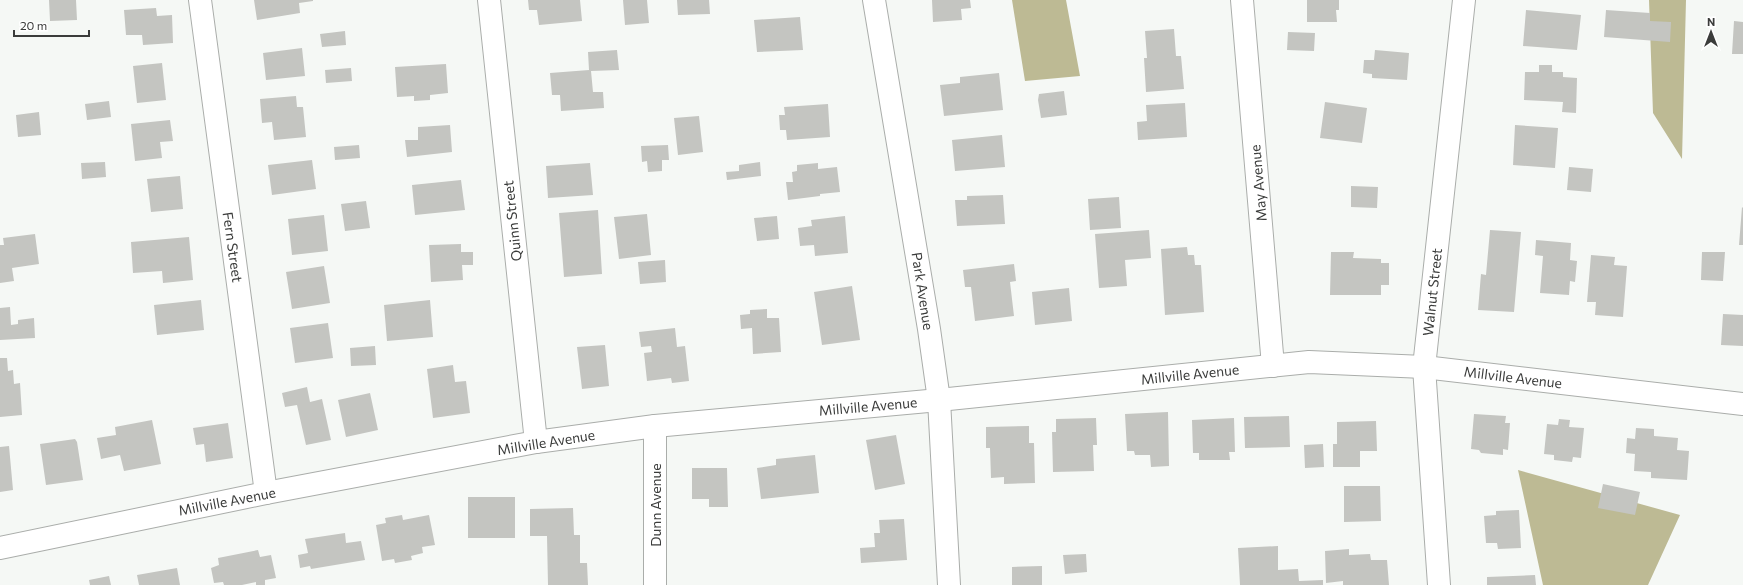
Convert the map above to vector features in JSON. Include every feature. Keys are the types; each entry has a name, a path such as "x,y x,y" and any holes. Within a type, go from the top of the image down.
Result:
{"street":[{"name":"Fern Street","path":"200,0 266,493"},
{"name":"Quinn Street","path":"489,0 536,442"},
{"name":"Park Avenue","path":"874,0 929,329 939,400 949,585"},
{"name":"May Avenue","path":"1242,0 1273,366"},
{"name":"Walnut Street","path":"1439,585 1424,367 1464,0"},
{"name":"Millville Avenue","path":"0,548 266,493 536,442 655,426 939,400 1309,362 1424,367 1743,404"},
{"name":"Dunn Avenue","path":"655,426 655,585"}],"shaded area":[{"path":"1012,0 1066,0 1080,76 1025,81"},
{"path":"1649,0 1686,0 1682,159 1653,113"},
{"path":"1518,470 1680,515 1648,585 1543,585"}],"building":[{"path":"49,0 76,0 77,20 50,21"},
{"path":"254,0 313,1 299,3 300,13 257,20"},
{"path":"528,0 580,0 582,21 539,25 537,10 529,10"},
{"path":"623,0 647,0 649,23 625,25"},
{"path":"677,0 709,0 710,14 678,15"},
{"path":"932,0 970,0 971,8 961,9 962,20 933,22"},
{"path":"1307,0 1339,0 1339,10 1336,10 1337,22 1307,22"},
{"path":"156,8 157,16 172,15 173,43 143,45 142,35 126,35 124,10"},
{"path":"1526,10 1581,15 1577,50 1523,46"},
{"path":"1606,10 1650,13 1650,21 1671,22 1670,42 1604,37"},
{"path":"800,17 803,50 757,52 754,20"},
{"path":"1734,21 1743,22 1743,54 1732,54"},
{"path":"1174,29 1176,56 1181,56 1184,89 1146,92 1144,58 1147,58 1145,31"},
{"path":"345,31 346,45 322,47 320,34"},
{"path":"1288,32 1315,33 1314,51 1287,50"},
{"path":"302,48 305,76 266,80 263,53"},
{"path":"617,50 619,70 591,71 593,92 603,92 604,108 561,111 560,95 552,95 550,73 589,70 588,52"},
{"path":"1375,50 1409,53 1407,80 1372,78 1372,74 1363,73 1364,60 1374,60"},
{"path":"162,63 166,100 137,103 133,66"},
{"path":"446,64 448,93 430,95 430,100 414,101 414,96 397,97 395,67"},
{"path":"1539,65 1552,65 1552,72 1563,72 1563,77 1577,78 1576,113 1562,112 1563,102 1524,100 1525,72 1539,72"},
{"path":"351,68 352,81 326,83 325,70"},
{"path":"999,73 1003,110 944,116 940,85 960,83 960,77"},
{"path":"1064,91 1067,115 1041,118 1038,100 1039,94"},
{"path":"296,96 297,107 303,107 306,137 274,140 272,122 262,123 260,99"},
{"path":"109,101 111,117 87,120 85,104"},
{"path":"1325,102 1367,108 1362,143 1320,138"},
{"path":"1185,103 1187,137 1138,140 1137,122 1147,121 1146,105"},
{"path":"828,104 830,137 787,140 786,130 780,130 779,115 785,115 784,107"},
{"path":"39,112 41,135 18,137 16,115"},
{"path":"699,116 703,152 678,155 674,118"},
{"path":"170,120 173,141 160,142 162,158 135,161 131,124"},
{"path":"450,125 452,152 407,157 405,140 418,140 418,127"},
{"path":"1515,125 1558,128 1555,168 1513,165"},
{"path":"1002,135 1005,167 955,171 952,140"},
{"path":"359,145 360,158 335,160 334,147"},
{"path":"668,145 669,160 662,160 662,171 648,172 647,161 642,162 641,146"},
{"path":"312,160 316,189 272,195 268,165"},
{"path":"105,162 106,177 82,179 81,163"},
{"path":"760,162 761,176 727,180 726,172 739,171 739,165"},
{"path":"590,163 593,195 548,198 546,166"},
{"path":"818,163 818,169 837,167 840,192 788,200 786,182 793,182 792,172 797,171 797,165"},
{"path":"1569,167 1593,169 1591,192 1567,190"},
{"path":"180,176 183,209 151,212 147,179"},
{"path":"461,180 465,210 415,215 412,185"},
{"path":"1351,186 1378,187 1377,208 1351,207"},
{"path":"1003,195 1005,224 957,226 955,200 967,200 967,196"},
{"path":"1119,197 1121,228 1090,230 1088,199"},
{"path":"366,201 370,228 345,231 341,204"},
{"path":"1742,207 1743,245 1739,245"},
{"path":"598,210 602,274 564,277 559,213"},
{"path":"647,214 651,255 619,259 614,217"},
{"path":"324,215 328,251 292,255 288,219"},
{"path":"777,216 779,239 757,241 754,218"},
{"path":"845,216 848,253 815,256 814,245 800,246 798,228 812,226 811,220"},
{"path":"1149,230 1151,258 1125,260 1127,286 1099,288 1095,234"},
{"path":"1490,230 1521,232 1514,312 1478,310 1481,274 1486,275"},
{"path":"35,234 39,264 12,268 14,281 0,283 0,245 4,245 3,238"},
{"path":"189,237 193,280 163,283 162,271 133,273 131,242"},
{"path":"1536,240 1571,243 1570,260 1577,261 1575,282 1570,281 1569,295 1540,293 1543,256 1535,255"},
{"path":"461,244 461,252 473,252 473,265 462,265 463,280 431,282 429,245"},
{"path":"1187,247 1188,255 1194,255 1195,265 1201,265 1204,312 1165,315 1161,249"},
{"path":"1331,252 1354,252 1353,258 1381,259 1381,263 1389,263 1389,285 1381,285 1381,295 1330,295"},
{"path":"1702,252 1725,252 1723,281 1701,280"},
{"path":"1591,255 1615,257 1614,265 1627,266 1623,317 1595,315 1596,302 1587,302"},
{"path":"665,260 666,282 640,284 638,262"},
{"path":"1014,264 1016,281 1010,282 1014,316 975,321 971,287 965,287 963,270"},
{"path":"324,266 330,303 292,309 286,272"},
{"path":"852,286 860,340 822,345 814,292"},
{"path":"1069,288 1072,321 1035,325 1032,292"},
{"path":"201,300 204,330 157,335 154,305"},
{"path":"430,300 433,337 387,341 384,305"},
{"path":"10,307 11,325 18,324 18,320 34,318 35,338 0,340 0,308"},
{"path":"767,309 767,318 779,318 781,352 753,354 752,328 741,329 740,315 750,314 750,310"},
{"path":"1723,314 1743,315 1743,346 1721,345"},
{"path":"328,323 333,358 295,363 290,328"},
{"path":"675,328 677,347 685,346 689,381 672,383 671,378 647,381 644,353 652,352 651,346 641,347 639,332"},
{"path":"605,345 609,386 582,389 577,347"},
{"path":"375,346 376,365 351,366 350,348"},
{"path":"0,358 7,358 8,371 13,370 14,384 20,383 22,415 0,417"},
{"path":"453,365 455,382 466,381 470,413 433,418 427,369"},
{"path":"307,387 310,402 322,399 331,440 306,445 297,405 285,407 282,393"},
{"path":"370,393 378,430 346,437 338,400"},
{"path":"1168,412 1169,466 1151,467 1150,455 1135,455 1134,451 1127,451 1125,414"},
{"path":"1474,414 1506,416 1505,423 1510,423 1508,450 1503,449 1503,455 1481,453 1479,450 1471,449"},
{"path":"1289,416 1290,447 1245,448 1244,417"},
{"path":"1096,418 1097,445 1093,445 1094,471 1053,472 1052,432 1056,432 1056,419"},
{"path":"1234,418 1235,452 1229,452 1230,460 1199,460 1199,453 1193,453 1192,420"},
{"path":"1559,419 1570,420 1569,427 1584,428 1581,458 1573,457 1572,462 1554,460 1554,455 1544,454 1547,424 1558,425"},
{"path":"152,420 161,464 124,471 120,455 101,459 97,438 116,435 115,427"},
{"path":"1376,421 1377,451 1360,451 1360,467 1333,467 1333,444 1337,444 1337,422"},
{"path":"228,423 233,458 206,462 204,444 196,445 193,428"},
{"path":"1029,426 1029,443 1034,443 1035,483 1004,484 1004,477 991,478 990,448 986,448 986,427"},
{"path":"1636,428 1654,429 1654,436 1678,438 1677,450 1689,451 1687,480 1651,478 1651,472 1634,471 1635,454 1626,453 1627,438 1635,439"},
{"path":"896,435 905,484 875,490 866,440"},
{"path":"75,439 77,442 83,480 46,485 40,444"},
{"path":"1323,444 1324,467 1305,468 1304,445"},
{"path":"9,446 13,490 0,492 0,447"},
{"path":"815,455 819,493 761,499 757,468 776,465 776,459"},
{"path":"692,468 727,468 728,507 709,507 709,499 692,499"},
{"path":"1603,484 1640,492 1635,515 1598,508"},
{"path":"1344,486 1380,486 1381,521 1344,522"},
{"path":"468,497 515,497 515,538 468,538"},
{"path":"573,508 574,535 580,535 580,563 587,563 588,585 548,585 547,536 530,536 530,509"},
{"path":"1519,510 1521,548 1498,549 1497,543 1486,543 1484,516 1496,515 1496,511"},
{"path":"402,515 403,520 429,515 435,545 422,547 423,553 411,556 412,560 395,563 394,559 382,561 376,525 386,523 385,518"},
{"path":"904,519 907,560 861,563 860,548 875,547 874,533 880,533 879,520"},
{"path":"345,533 346,543 361,541 365,560 311,569 310,566 300,568 298,555 308,553 305,539"},
{"path":"1278,546 1278,570 1298,569 1299,581 1323,580 1323,585 1240,585 1238,548"},
{"path":"1349,549 1349,555 1370,554 1371,560 1387,560 1389,585 1343,585 1343,581 1326,583 1325,551"},
{"path":"258,550 260,557 271,555 276,578 265,580 265,585 256,585 256,582 242,585 224,585 223,582 214,583 211,568 219,565 218,558"},
{"path":"1086,554 1087,572 1065,574 1063,555"},
{"path":"1042,566 1042,585 1012,585 1012,567"},
{"path":"177,568 180,585 139,585 137,575"},
{"path":"1535,575 1536,585 1487,585 1487,577"},
{"path":"109,576 111,585 90,585 89,580"}]}
